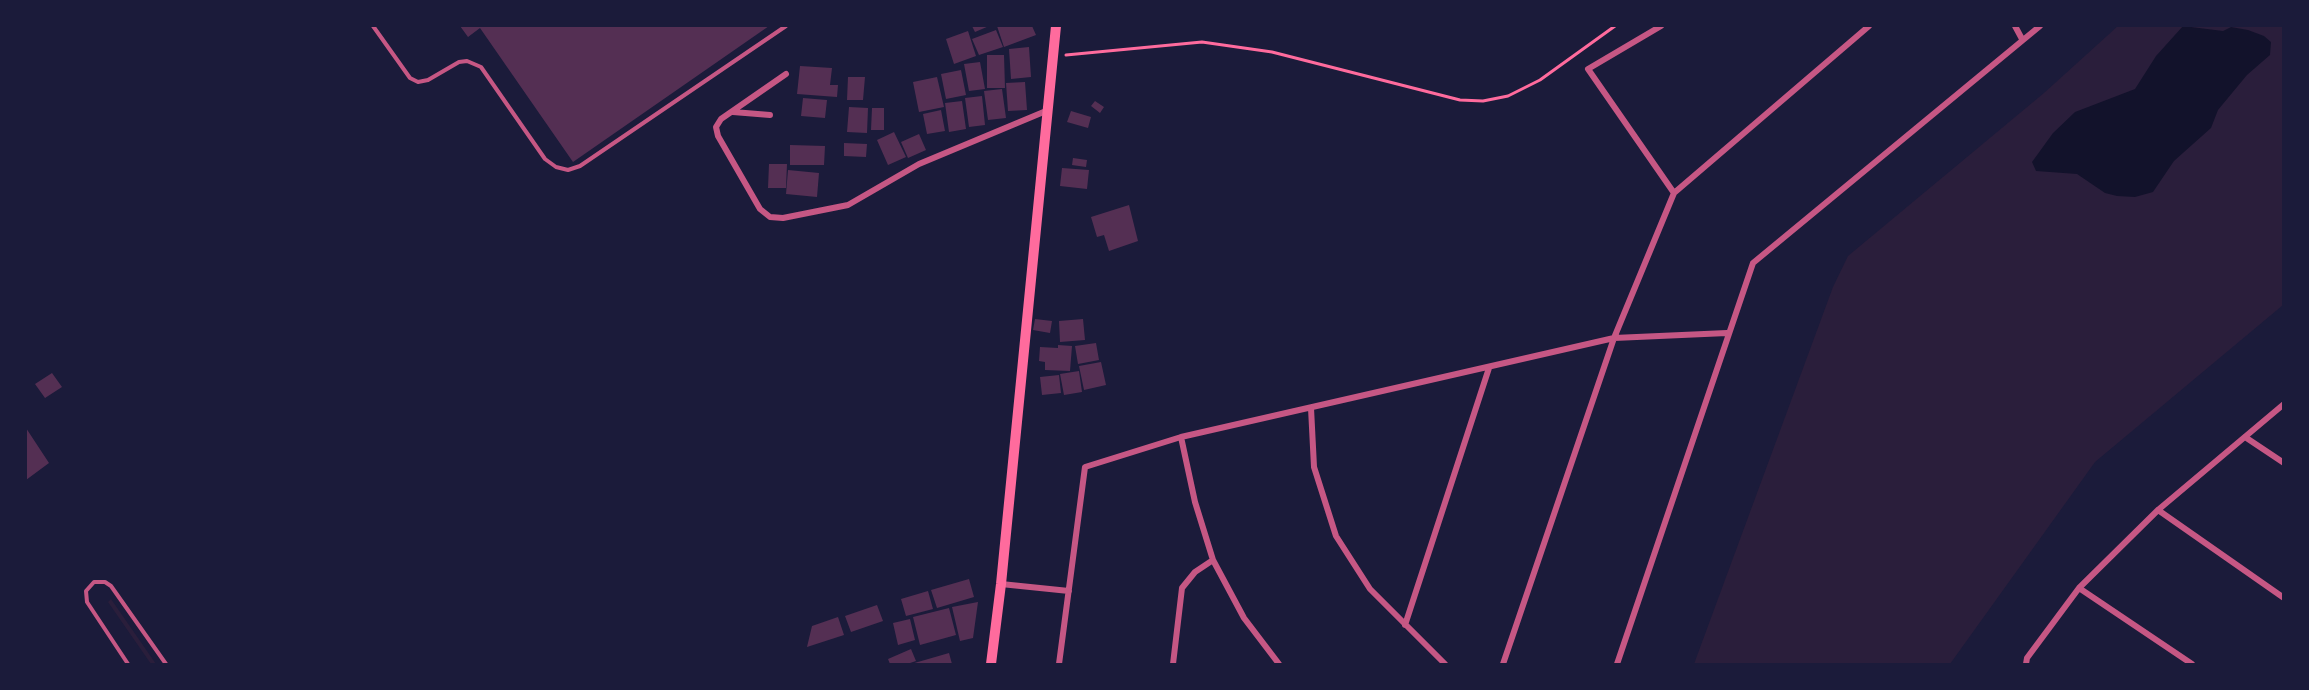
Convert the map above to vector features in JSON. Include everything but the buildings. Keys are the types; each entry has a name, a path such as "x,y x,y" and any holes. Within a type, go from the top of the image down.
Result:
{"main road":[{"path":"991,664 1001,584 1056,26"}],"street":[{"path":"1660,26 1588,69 1674,193"},
{"path":"1503,664 1614,338 1674,193 1869,26"},
{"path":"2014,26 2022,39"},
{"path":"1617,664 1727,333 1753,263 2040,26"},
{"path":"786,74 718,123 718,136 764,214 777,218 848,205 920,164 1046,111"},
{"path":"732,112 770,115"},
{"path":"1059,664 1085,467 1181,437 1614,338 1727,333"},
{"path":"1405,625 1489,368"},
{"path":"2026,664 2079,588 2158,510 2283,405"},
{"path":"1311,408 1314,467 1336,536 1370,589 1445,664"},
{"path":"1181,437 1195,502 1213,560 1245,618 1279,664"},
{"path":"2245,437 2283,463"},
{"path":"2158,510 2283,598"},
{"path":"1173,664 1182,588 1195,572 1213,560"},
{"path":"1001,584 1069,591"},
{"path":"2079,588 2192,664"}],"lane":[{"path":"373,26 410,78 418,82 428,80 459,62 471,62 481,67 546,159 556,167 568,170 580,166 786,26"},
{"path":"128,664 87,602 86,591 94,582 105,582 111,586 166,664"}],"path":[{"path":"1053,57 1137,46 1202,42 1272,52 1460,100 1483,100 1508,96 1540,80 1614,26"}],"shaded area":[{"path":"2118,26 2283,26 2283,305 2095,462 1950,664 1694,664 1833,287 1848,256 2044,93"},
{"path":"2183,26 2223,31 2231,27 2248,30 2264,36 2271,42 2270,55 2247,75 2218,110 2211,128 2174,161 2153,192 2135,197 2117,196 2105,193 2077,174 2036,171 2032,162 2053,133 2075,112 2135,89 2156,56"},
{"path":"111,599 156,664 151,664 108,602"}]}
